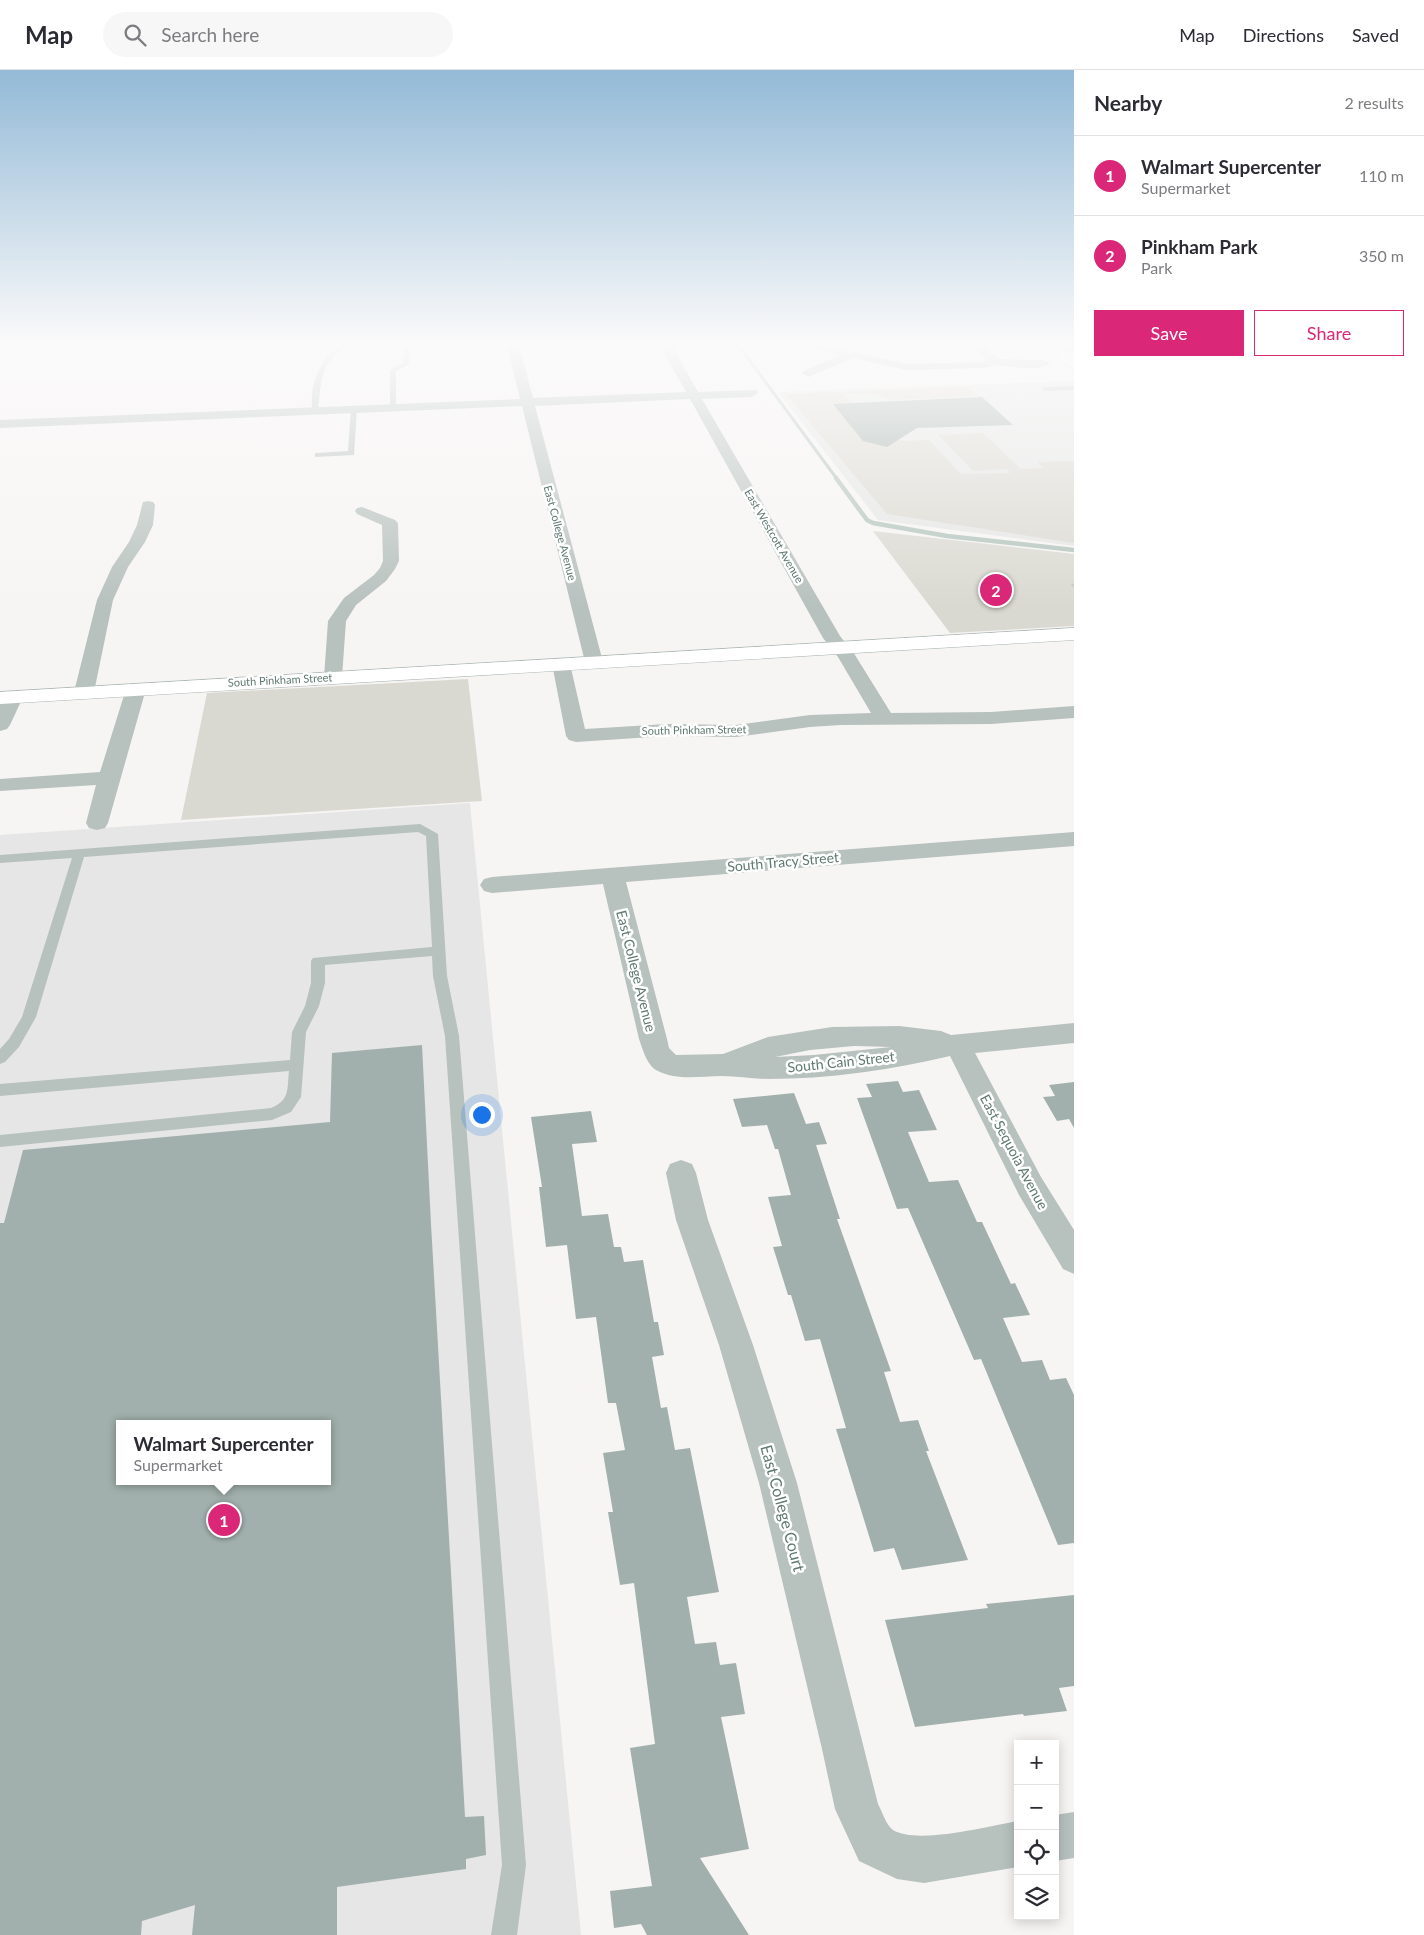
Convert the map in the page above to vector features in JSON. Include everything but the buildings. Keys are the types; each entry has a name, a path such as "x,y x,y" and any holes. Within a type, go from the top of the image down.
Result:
{"street":[{"name":"East College Avenue","path":"534,433 594,662"},
{"name":"East Westcott Avenue","path":"714,433 832,638 840,647"},
{"path":"84,692 105,600 120,567 137,542 145,525 148,505"},
{"path":"334,677 337,622 350,602 380,578 391,561 390,523 362,511"},
{"name":"South Pinkham Street","path":"6,697 1074,634"},
{"path":"840,647 884,719"},
{"name":"South Pinkham Street","path":"561,664 576,736 667,730 736,731 810,721 991,718 1074,712"},
{"path":"98,823 109,778 136,689"},
{"path":"0,725 6,697"},
{"path":"0,785 109,778"},
{"name":"South Tracy Street","path":"492,885 1074,839"},
{"name":"East College Avenue","path":"613,875 653,1039 657,1052 666,1063"},
{"name":"South Cain Street","path":"666,1063 679,1067 724,1065 767,1068 814,1066 916,1054 957,1044 1074,1033"},
{"name":"East Sequoia Avenue","path":"957,1044 1030,1186 1074,1259"},
{"name":"East College Court","path":"682,1173 692,1220 736,1345 778,1483 857,1809 875,1845 897,1856 924,1860 1014,1845"},
{"path":"1059,1837 1074,1835"}],"lane":[{"path":"318,455 351,454 352,433"},
{"path":"0,859 420,828 432,834 440,976 452,1036 514,1865 504,1935"},
{"path":"0,1058 14,1043 29,1017 78,853"},
{"path":"0,1141 272,1114 286,1108 294,1097 299,1032 312,1006 318,983 318,961 438,951"},
{"path":"0,1090 296,1065"}],"shaded area":[{"path":"810,433 1074,433 1074,546 878,520"},
{"path":"819,433 876,433 905,441 929,440 961,474 1010,473 1007,469 973,471 938,435 960,434 978,451 961,434 983,433 1021,469 1044,468 1037,462 1074,461 1074,543 887,514"},
{"path":"873,531 1074,554 1074,626 950,633"},
{"path":"468,679 482,801 181,820 207,693"},
{"path":"470,803 581,1935 0,1935 0,835"}],"waterway":[{"path":"803,433 837,479"},
{"path":"836,478 867,520 873,523 947,536 1074,550"}],"place":[{"name":"Pinkham Park","path":"996,590"},
{"name":"Walmart Supercenter","path":"224,1520"}]}
